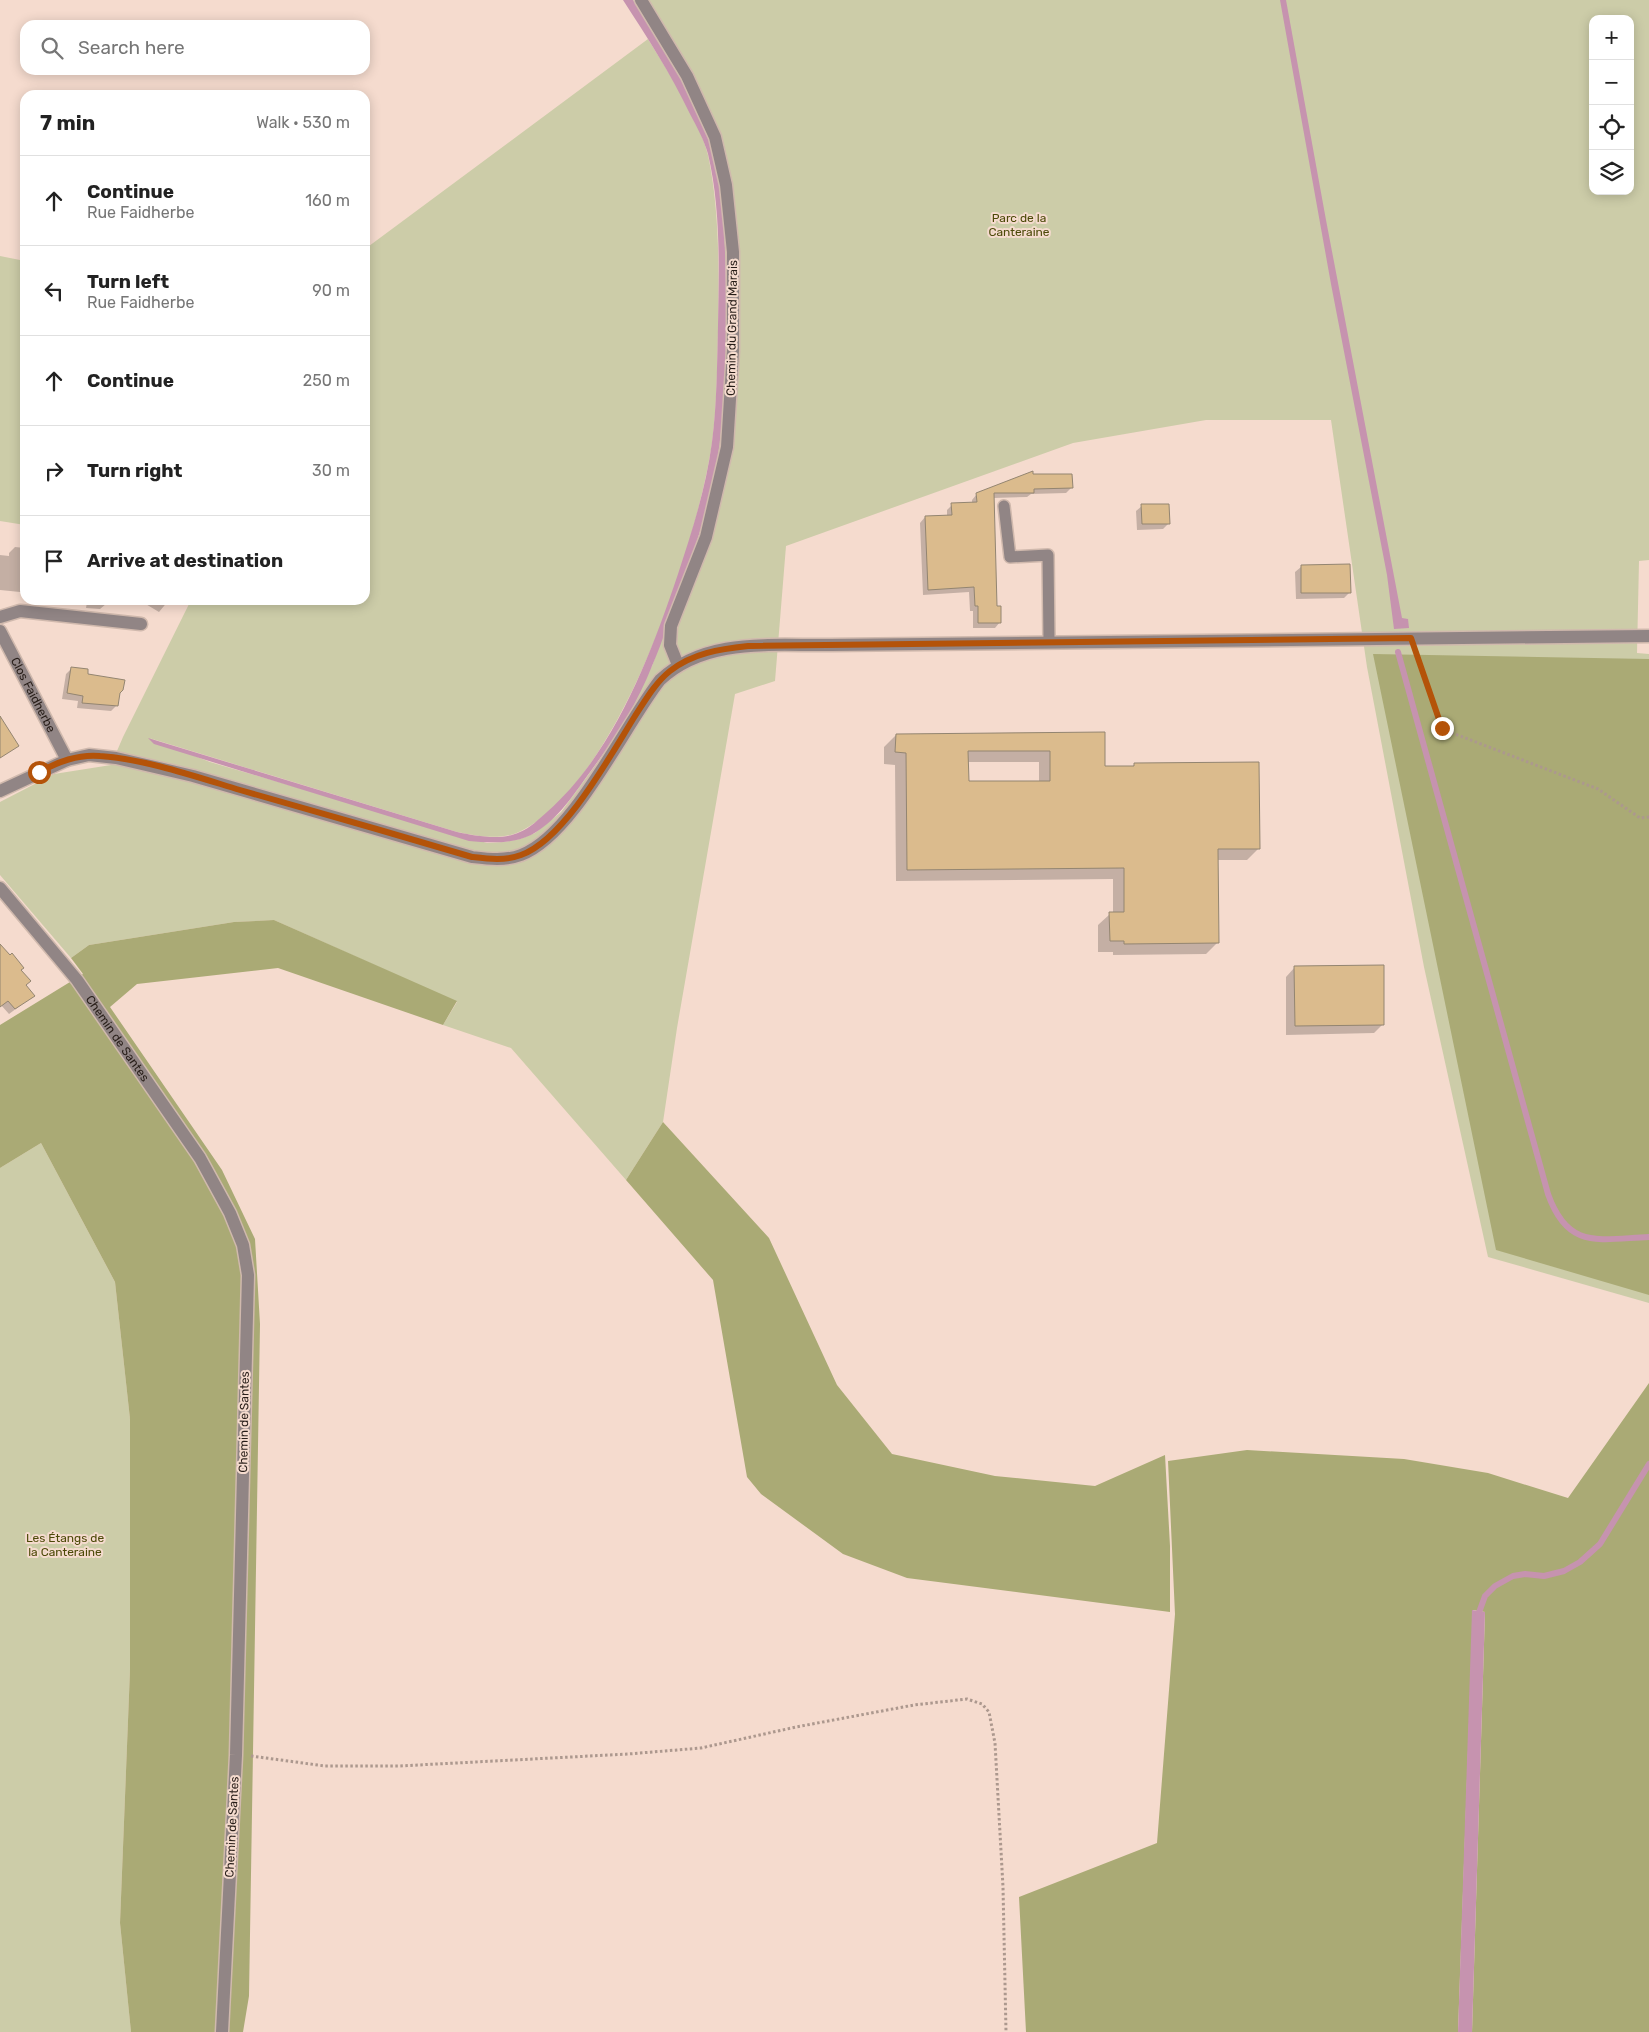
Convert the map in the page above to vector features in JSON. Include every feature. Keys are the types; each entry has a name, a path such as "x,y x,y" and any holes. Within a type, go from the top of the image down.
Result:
{"street":[{"name":"Chemin du Grand Marais","path":"641,0 687,76 715,137 726,185 733,252 733,351 727,447 706,537 671,626 670,644 678,665"},
{"path":"0,617 20,611 141,624"},
{"name":"Clos Faidherbe","path":"0,630 67,760"},
{"path":"0,791 67,760 94,755 130,761 203,779 472,857 498,860 511,858 534,849 546,840 571,814 660,680 678,665 703,653 748,646 1049,641 1649,636"},
{"name":"Chemin de Santes","path":"0,888 77,980 200,1158 230,1213 243,1245 248,1276 236,1755 222,2032"}],"lane":[{"path":"1004,506 1010,557 1048,555 1049,641"}],"path":[{"path":"1411,638 1442,728 1598,789 1640,818 1649,817"},
{"path":"236,1755 325,1766 398,1766 628,1754 701,1748 796,1727 914,1705 967,1699 982,1704 989,1712 996,1743 1002,1860 1006,2032"}],"green space":[{"name":"Parc de la Canteraine","path":"633,0 1649,0 1649,560 1639,561 1637,653 1649,654 1649,1303 1488,1257 1424,967 1367,667 1331,420 1206,420 1073,443 786,546 775,681 735,694 677,1028 663,1122 626,1180 511,1048 443,1025 457,1002 274,920 234,922 89,945 71,958 0,875 0,802 54,774 111,765 189,605 370,605 370,245 648,39 697,124 668,55","holes":["704,140 717,172 726,269 725,368 701,531 652,666 602,756 561,812 535,833 520,839 487,843 210,762 149,738 457,832 473,835 498,837 514,834 521,831 557,804 590,764 621,714 648,657 671,598 690,540 704,487 715,415 718,265 715,198"]},
{"path":"0,256 20,260 20,524 0,521"},
{"path":"1373,654 1649,659 1649,1295 1496,1250"},
{"path":"274,920 457,1001 443,1025 278,968 137,984 110,1007 222,1170 255,1239 260,1324 249,1996 243,2032 131,2032 120,1923 130,1670 130,1419 115,1282 41,1143 0,1168 0,1025 83,974 71,958 89,945 234,922"},
{"path":"663,1122 769,1238 837,1385 892,1454 995,1476 1095,1486 1165,1455 1170,1546 1170,1612 907,1578 843,1554 761,1494 747,1477 713,1280 626,1180"},
{"name":"Les Étangs de la Canteraine","path":"41,1143 115,1282 130,1419 130,1670 120,1923 131,2032 0,2032 0,1168"},
{"path":"1649,1383 1649,2032 1472,2032 1485,1612 1473,1610 1458,2032 1026,2032 1019,1897 1157,1843 1175,1614 1168,1461 1247,1450 1404,1459 1488,1473 1568,1498"}],"shaded area":[{"path":"623,0 633,0 672,62 695,106 713,151 722,208 726,311 722,424 711,494 697,541 660,647 646,681 622,725 574,795 555,817 531,835 501,842 469,841 154,744 148,738 457,832 497,837 513,835 524,830 547,812 571,788 592,762 611,733 642,670 655,638 678,574 702,493 712,442 715,413 719,261 715,196 708,154 675,85"},
{"path":"1280,0 1286,0 1402,618 1408,619 1409,628 1394,629 1387,575 1331,284"},
{"path":"1472,1610 1485,1612 1472,2032 1458,2032"}],"building":[{"path":"1033,471 1033,474 1072,474 1073,488 1034,489 1034,493 994,493 997,606 1001,606 1001,623 978,623 978,606 975,606 974,587 928,590 925,516 952,515 951,503 977,502 976,493"},
{"path":"1141,504 1169,504 1170,524 1142,524"},
{"path":"1350,564 1351,593 1301,593 1301,565"},
{"path":"71,667 88,669 88,674 125,680 118,706 82,703 83,696 67,693"},
{"path":"0,716 19,746 0,758"},
{"path":"1105,732 1105,766 1134,766 1134,763 1259,762 1260,849 1218,849 1219,943 1124,944 1124,941 1110,941 1109,912 1124,912 1124,868 907,870 906,753 895,752 896,734","holes":["968,751 1050,751 1050,781 969,781"]},
{"path":"0,944 10,955 12,953 24,968 21,970 31,981 26,985 35,996 15,1009 8,1001 0,1007"},
{"path":"1384,965 1384,1025 1295,1026 1294,966"}],"waterway":[{"path":"1398,652 1548,1194 1556,1212 1565,1225 1575,1233 1600,1239 1649,1237"},
{"path":"1477,1618 1485,1596 1495,1586 1513,1576 1525,1574 1544,1576 1564,1571 1580,1562 1600,1544 1649,1464"}],"route":[{"path":"39,772 52,765 89,755 116,758 193,776 472,857 498,860 511,858 534,849 546,840 571,814 660,680 678,665 703,653 748,646 1411,638 1442,728"}]}
